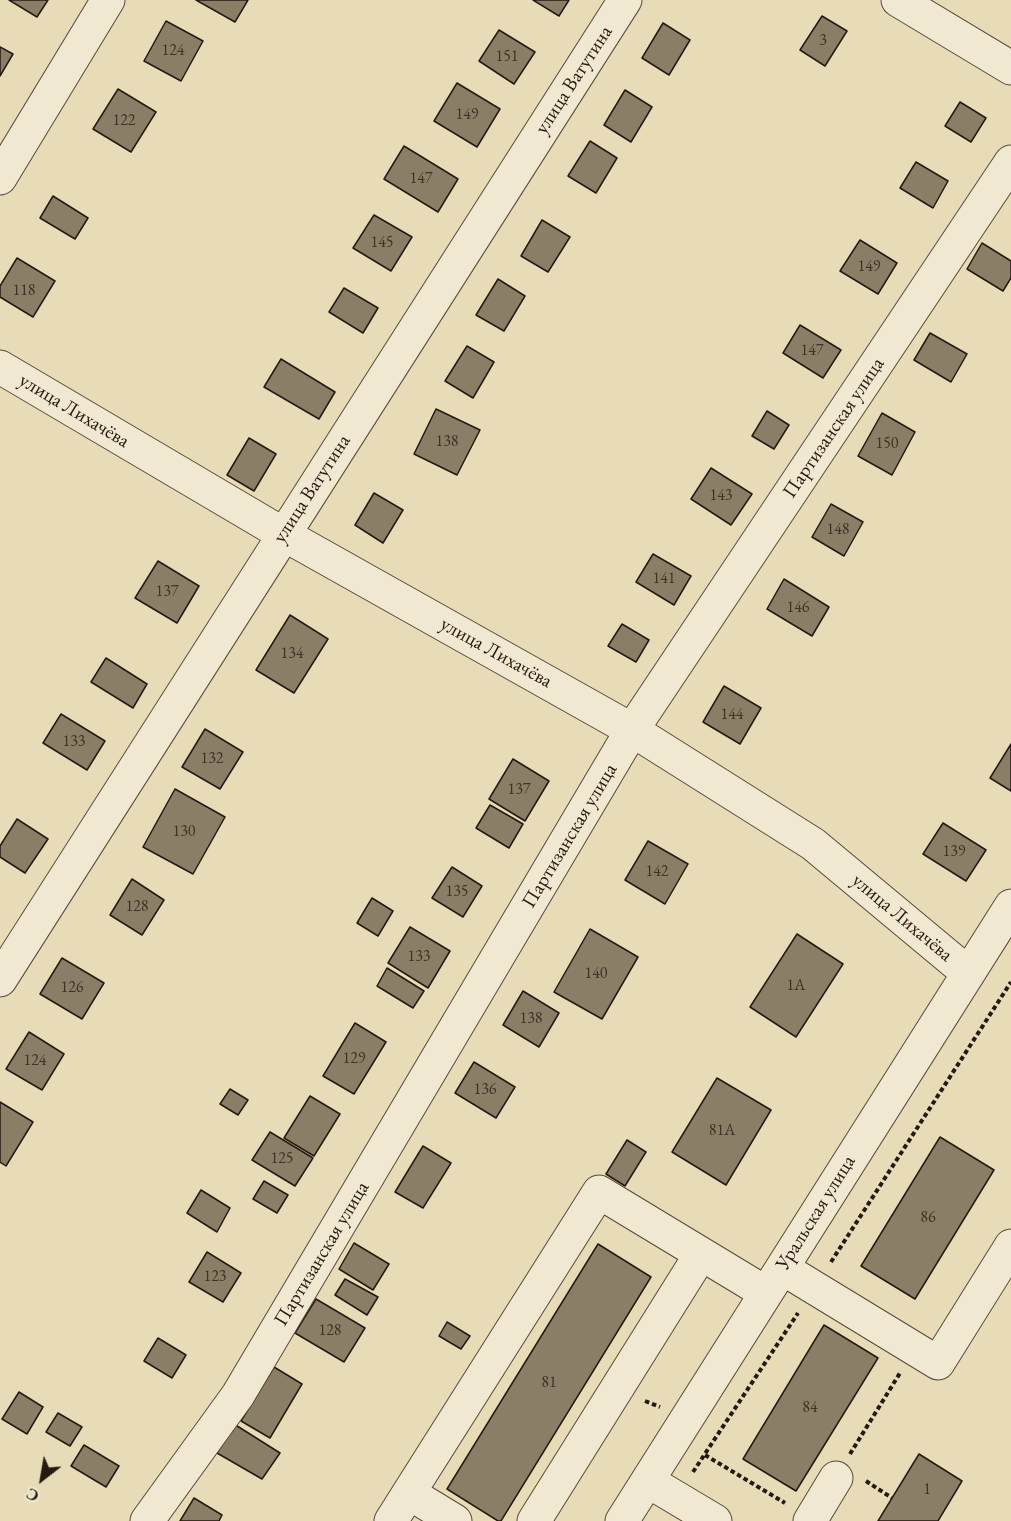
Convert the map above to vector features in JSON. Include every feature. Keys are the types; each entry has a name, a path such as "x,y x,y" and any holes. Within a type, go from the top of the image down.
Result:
{"street":[{"path":"0,178 108,0"},
{"name":"улица Ватутина","path":"0,980 625,0"},
{"path":"898,0 1011,68"},
{"name":"Партизанская улица","path":"147,1521 238,1395 632,730 1011,162"},
{"name":"улица Лихачёва","path":"0,367 283,534 632,730 813,844 968,974"},
{"name":"Уральская улица","path":"622,1521 1011,906"},
{"path":"391,1521 600,1192 701,1254 774,1281 814,1288 938,1363 1011,1246"},
{"path":"534,1521 701,1254"},
{"path":"810,1520 836,1478"},
{"path":"648,1481 715,1521"},
{"path":"409,1493 456,1521"}],"path":[{"path":"810,1520 705,1455 1011,982"},
{"path":"836,1478 914,1349"},
{"path":"876,1486 892,1498"}],"building":[{"path":"9,0 48,0 37,17"},
{"path":"196,0 248,0 235,22"},
{"path":"533,0 569,0 559,16"},
{"path":"822,16 847,31 825,66 800,50"},
{"path":"166,21 203,41 181,81 144,61"},
{"path":"663,23 690,40 669,75 642,58"},
{"path":"499,30 535,52 514,84 479,61"},
{"path":"0,47 13,54 0,76"},
{"path":"457,83 500,109 477,147 434,121"},
{"path":"118,89 156,112 131,152 93,129"},
{"path":"625,90 652,107 631,142 604,125"},
{"path":"960,102 986,118 971,142 945,126"},
{"path":"590,141 617,158 596,193 568,176"},
{"path":"404,146 458,179 438,212 384,179"},
{"path":"916,162 948,181 933,208 900,188"},
{"path":"53,196 88,218 75,239 40,218"},
{"path":"374,215 412,237 391,271 353,248"},
{"path":"542,220 570,237 548,272 521,256"},
{"path":"860,240 897,263 878,294 840,271"},
{"path":"982,243 1011,261 1011,278 1003,291 967,269"},
{"path":"17,258 55,281 33,317 0,297 0,286"},
{"path":"498,279 525,296 504,331 476,315"},
{"path":"344,288 378,308 363,333 329,312"},
{"path":"800,325 841,350 823,378 783,353"},
{"path":"930,333 967,354 951,382 914,360"},
{"path":"467,346 494,362 473,398 445,381"},
{"path":"281,359 335,392 319,419 264,387"},
{"path":"436,409 480,430 457,475 414,454"},
{"path":"767,411 789,425 774,449 752,436"},
{"path":"882,413 915,432 892,475 858,456"},
{"path":"249,438 276,454 254,491 227,475"},
{"path":"711,468 752,494 731,525 691,499"},
{"path":"374,493 403,510 383,543 355,525"},
{"path":"831,504 863,522 844,556 812,537"},
{"path":"653,554 691,576 674,605 636,582"},
{"path":"158,561 199,586 177,623 135,598"},
{"path":"784,579 829,607 812,636 767,609"},
{"path":"290,615 328,639 294,693 256,670"},
{"path":"622,624 649,640 636,662 608,646"},
{"path":"106,658 147,684 133,708 91,682"},
{"path":"724,686 761,708 740,744 703,722"},
{"path":"61,714 105,741 87,770 43,743"},
{"path":"205,729 243,752 220,789 182,767"},
{"path":"1011,744 1011,791 990,778"},
{"path":"513,759 549,781 525,821 489,799"},
{"path":"175,789 225,817 193,874 143,847"},
{"path":"490,805 523,824 509,848 476,828"},
{"path":"17,819 48,839 25,873 0,857 0,846"},
{"path":"943,823 986,850 966,881 923,854"},
{"path":"648,841 688,864 665,904 625,880"},
{"path":"452,867 482,886 463,917 432,898"},
{"path":"132,879 164,900 142,935 110,915"},
{"path":"372,898 393,911 378,936 357,923"},
{"path":"410,927 450,951 428,988 388,963"},
{"path":"590,929 638,957 602,1019 554,992"},
{"path":"797,934 843,964 796,1037 750,1007"},
{"path":"62,958 104,983 82,1019 40,994"},
{"path":"387,968 424,991 413,1008 377,986"},
{"path":"523,991 559,1013 539,1047 503,1025"},
{"path":"355,1023 386,1042 354,1094 323,1076"},
{"path":"29,1032 64,1054 42,1090 6,1069"},
{"path":"474,1062 515,1087 496,1118 455,1093"},
{"path":"717,1078 771,1110 726,1185 672,1152"},
{"path":"230,1089 248,1100 238,1115 220,1104"},
{"path":"310,1096 340,1114 314,1156 284,1138"},
{"path":"0,1102 33,1122 6,1166 0,1162"},
{"path":"270,1132 313,1158 295,1186 252,1160"},
{"path":"940,1137 994,1170 915,1299 861,1266"},
{"path":"627,1140 646,1152 625,1186 606,1174"},
{"path":"423,1146 451,1163 423,1208 395,1192"},
{"path":"264,1181 288,1195 277,1213 253,1199"},
{"path":"201,1190 230,1208 217,1232 187,1213"},
{"path":"354,1243 389,1264 373,1290 339,1269"},
{"path":"598,1244 651,1277 501,1521 498,1521 447,1489"},
{"path":"207,1252 241,1273 223,1302 189,1282"},
{"path":"345,1279 378,1297 367,1315 335,1295"},
{"path":"316,1299 365,1328 344,1362 295,1333"},
{"path":"447,1322 470,1336 461,1349 439,1336"},
{"path":"824,1325 878,1358 796,1491 743,1459"},
{"path":"158,1338 186,1355 172,1378 144,1361"},
{"path":"274,1367 302,1384 270,1438 241,1421"},
{"path":"19,1392 43,1407 27,1434 2,1419"},
{"path":"58,1413 82,1427 70,1446 46,1432"},
{"path":"234,1424 280,1453 262,1479 217,1453"},
{"path":"84,1445 119,1466 106,1487 71,1466"},
{"path":"919,1454 962,1481 938,1521 878,1521"},
{"path":"194,1498 222,1515 219,1521 180,1521"}]}
